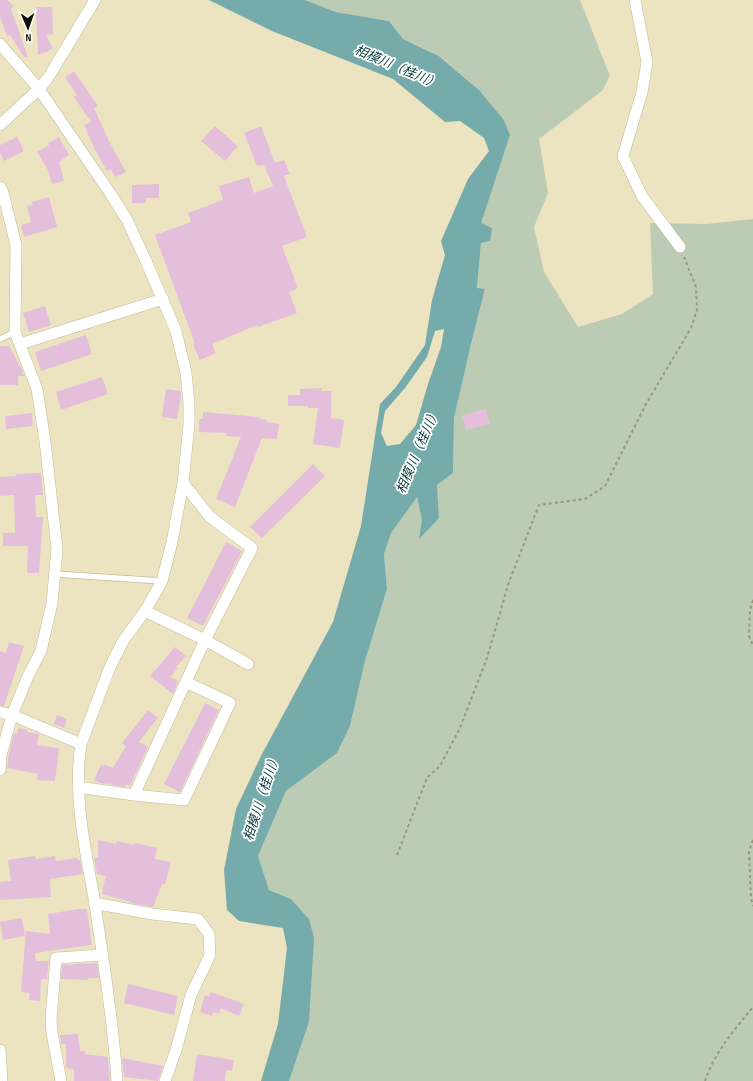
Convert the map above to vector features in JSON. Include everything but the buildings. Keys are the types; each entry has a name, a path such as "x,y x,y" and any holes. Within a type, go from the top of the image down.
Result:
{"street":[{"path":"0,125 39,89 48,78 95,0"},
{"path":"635,0 647,62 642,92 624,156 642,196 680,247"},
{"path":"0,44 39,89 127,220 176,331 186,373 189,402 189,424 182,483 172,542 162,582 145,610 122,641 113,661 81,744 78,771 78,786 82,818 103,955 119,1081"},
{"path":"0,187 3,193 16,245 15,332 37,389 45,441 57,549 52,603 41,651 28,676 12,715 1,756 0,770"},
{"path":"20,344 163,299"},
{"path":"134,795 205,640 252,548 210,517 182,483"},
{"path":"145,610 205,640 248,664"},
{"path":"78,786 134,795 184,800 230,704 186,682"},
{"path":"0,712 12,715 81,744"},
{"path":"94,903 152,914 198,919 209,934 210,955 190,995 176,1050 165,1081"},
{"path":"61,1081 52,1033 51,1019 56,958 103,955"},
{"path":"0,1050 2,1081"}],"lane":[{"path":"0,339 15,332"},
{"path":"55,574 162,582"}],"path":[{"path":"397,855 427,778 440,766 460,728 487,658 509,582 539,505 586,499 605,486 646,404 692,328 697,310 696,287 680,247"},
{"path":"753,600 750,610 749,636 753,645"},
{"path":"753,840 749,851 751,898 753,906"},
{"path":"705,1081 710,1065 729,1036 753,1007"}],"green space":[{"path":"305,0 580,0 610,76 602,91 539,139 548,193 534,227 544,272 578,327 622,314 653,294 650,223 707,224 753,219 753,1081 289,1081 309,1022 309,919 291,899 269,890 258,856 286,791 337,753 350,726 365,661 387,589 384,554 391,533 417,496 422,520 439,518 437,485 453,473 454,418 485,289 477,289 481,243 490,241 480,223 510,135 504,120 479,90 440,56 403,39 389,21 336,12"}],"water":[{"name":"相模川（桂川）","path":"209,0 305,0 336,12 389,21 403,39 439,56 479,90 504,120 510,135 481,223 492,228 490,241 481,243 477,288 485,289 454,418 453,473 437,485 439,518 419,539 422,520 417,497 391,533 384,554 387,589 365,661 350,726 337,753 286,791 258,856 269,890 291,899 309,919 314,938 309,1022 289,1081 261,1081 278,1024 287,948 283,928 239,921 227,910 224,870 236,809 261,756 333,622 361,526 380,404 396,387 425,345 432,300 445,255 441,241 468,179 489,151 484,138 460,121 445,122 393,79 272,31","holes":["444,329 441,347 416,425 400,444 387,446 381,433 385,411 405,388 427,357 435,331"]}]}
